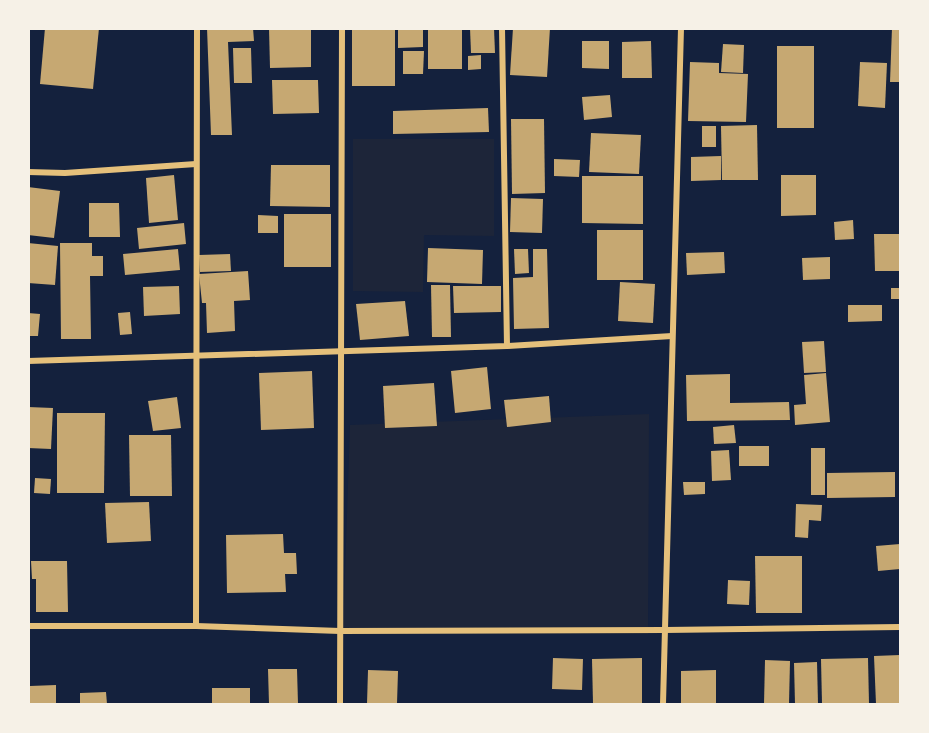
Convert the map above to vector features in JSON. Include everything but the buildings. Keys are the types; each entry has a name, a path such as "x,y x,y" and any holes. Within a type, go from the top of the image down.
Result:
{"street":[{"path":"196,626 197,28"},
{"path":"340,705 342,28"},
{"path":"502,28 507,345"},
{"path":"663,705 681,28"},
{"path":"28,172 64,173 196,164"},
{"path":"28,361 507,345 672,336"},
{"path":"28,626 196,626 340,631 900,627"}],"shaded area":[{"path":"353,139 494,139 494,236 424,235 423,292 353,291"},
{"path":"649,414 648,634 343,633 350,425"}]}
